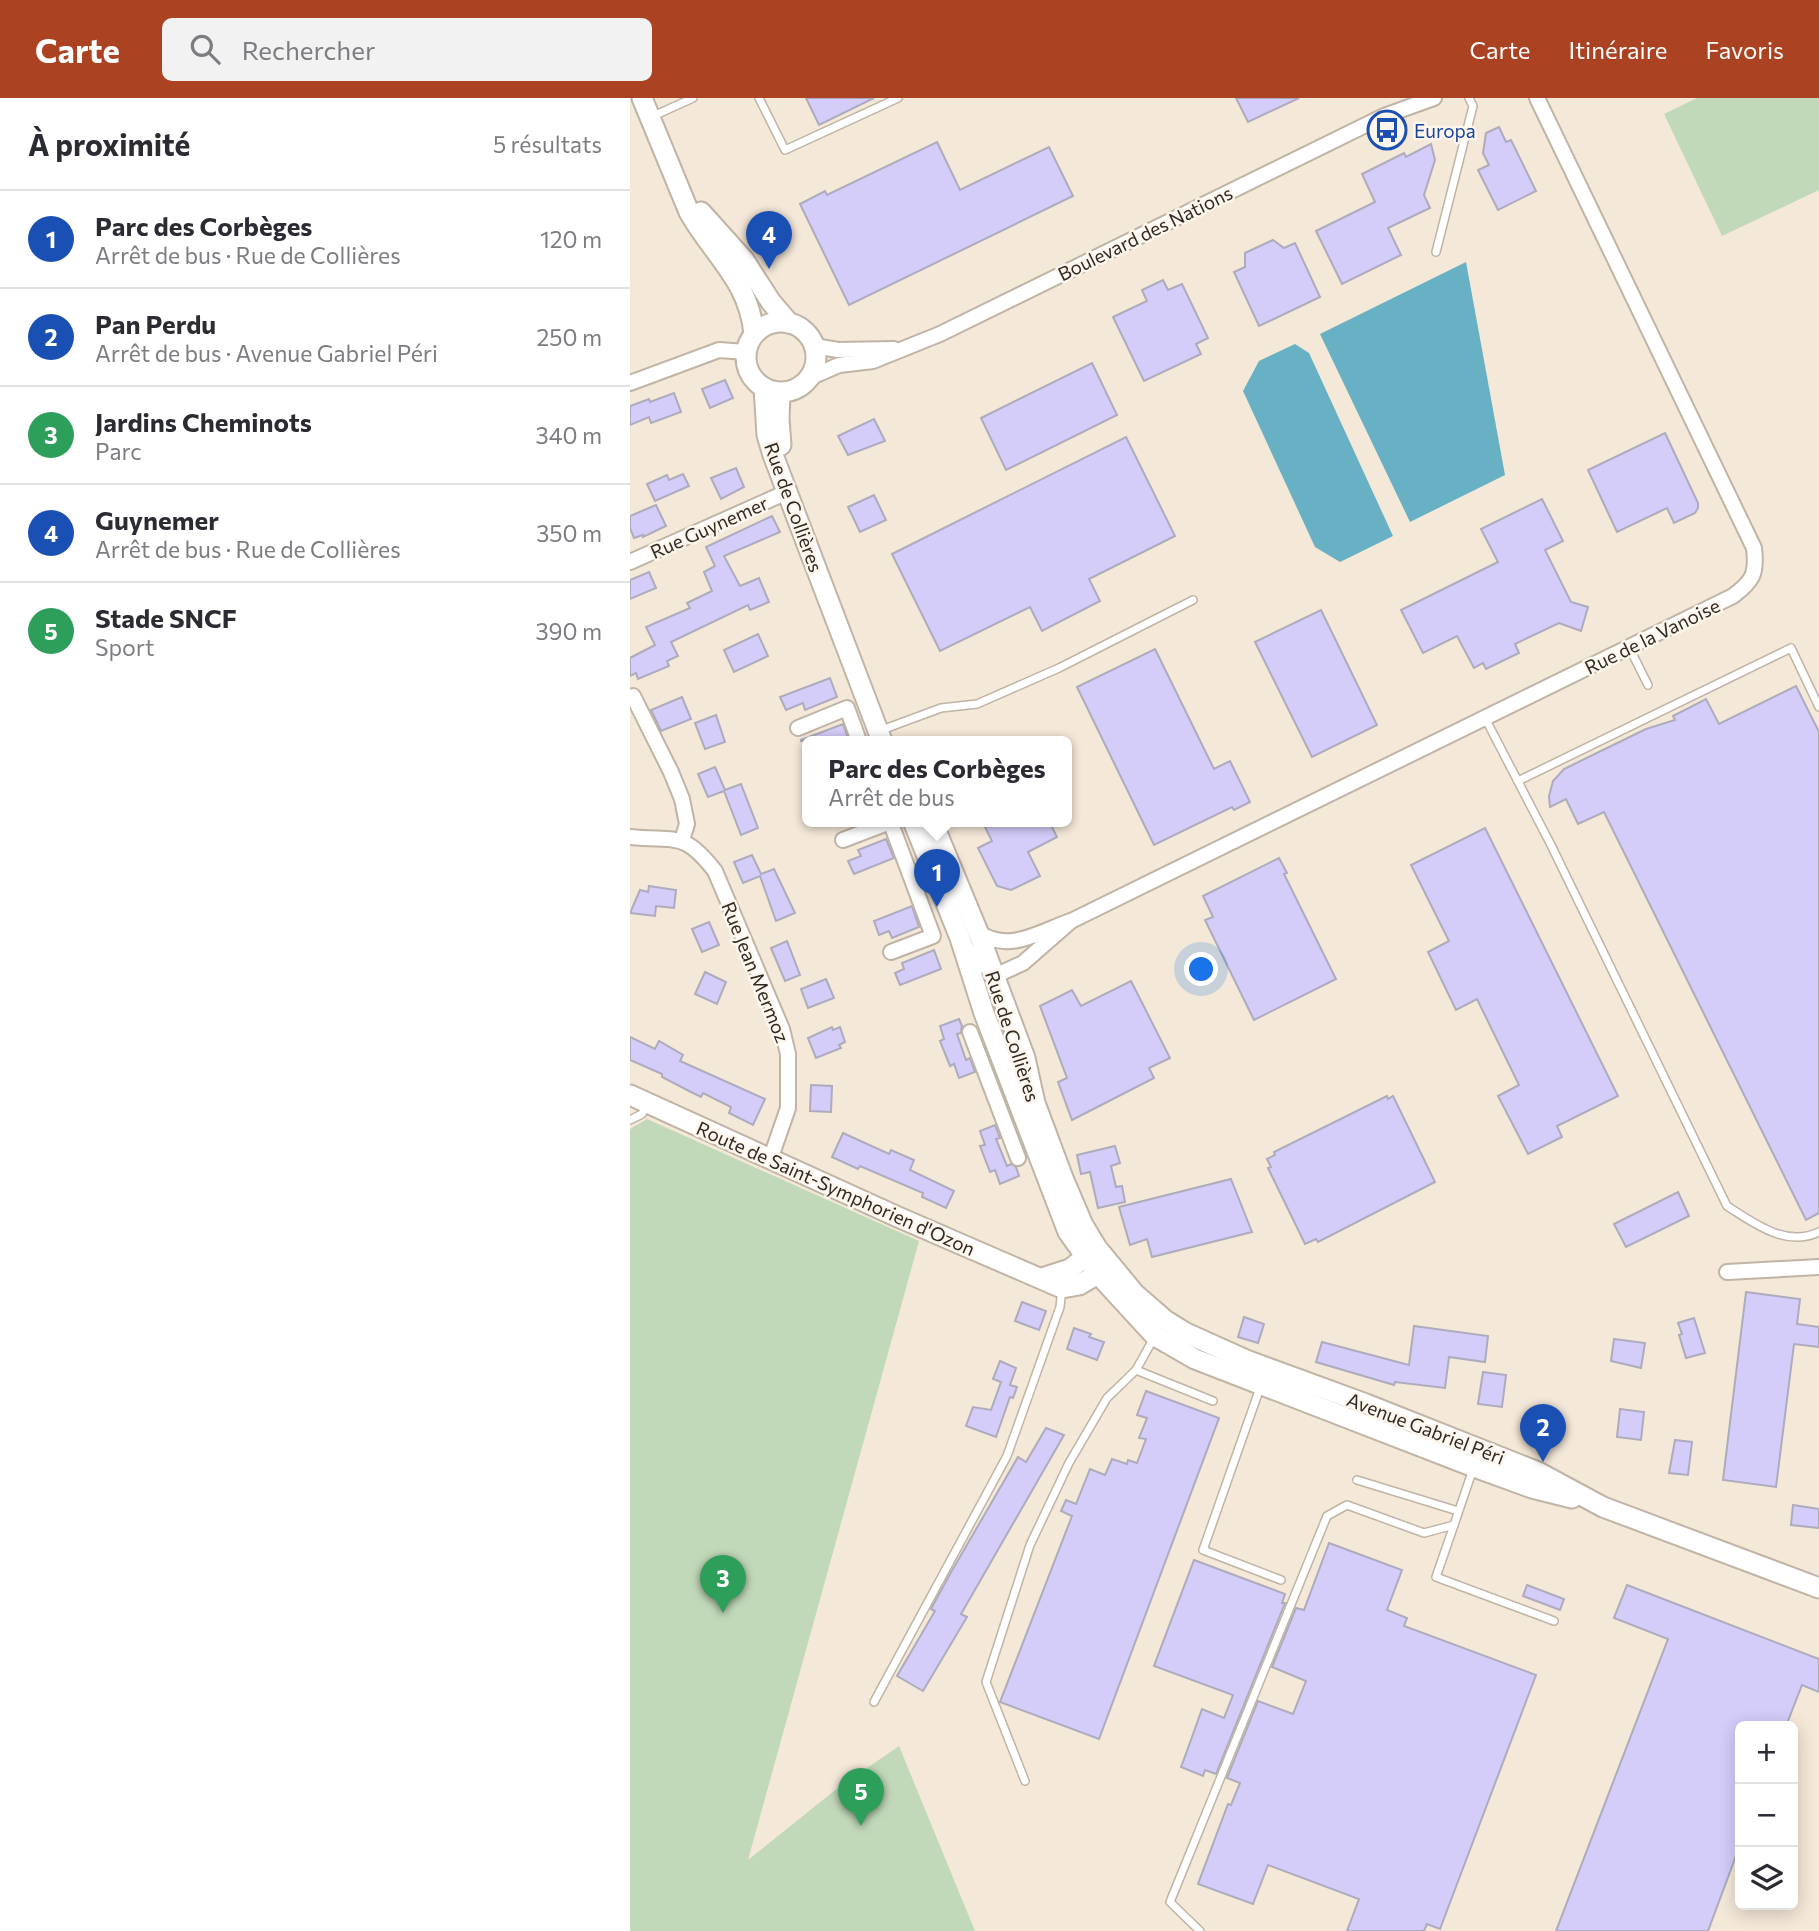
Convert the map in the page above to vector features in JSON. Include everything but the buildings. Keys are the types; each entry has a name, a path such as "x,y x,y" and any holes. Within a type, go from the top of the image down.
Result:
{"main road":[{"path":"642,98 689,212 747,297 752,315 749,373 772,391 791,391 801,386 809,378 816,357 808,335 789,323 771,302 744,260 708,222 670,163"},
{"path":"750,343 770,324 789,323"},
{"name":"Rue de Collières","path":"772,391 767,435 787,492 887,736"},
{"name":"Rue de Collières","path":"772,391 779,419 781,444 887,736"},
{"name":"Rue de Collières","path":"915,827 934,872 992,970 1025,1058 1035,1103 1083,1224 1091,1253"},
{"name":"Rue de Collières","path":"934,827 969,935 984,1013 1068,1231 1091,1253"},
{"name":"Route de Saint-Symphorien d'Ozon","path":"639,1099 770,1160 1062,1287"},
{"path":"1042,1278 1070,1269 1091,1253 1160,1328 1195,1359 1359,1423 1476,1457"},
{"path":"1062,1287 1079,1285 1105,1270"},
{"name":"Avenue Gabriel Péri","path":"1160,1328 1186,1333 1245,1360 1366,1404 1476,1457 1538,1472 1603,1507 1819,1588"},
{"path":"1359,1423 1366,1404"}],"street":[{"name":"Boulevard des Nations","path":"809,378 839,365 873,361 906,349 1384,116 1413,98"},
{"name":"Boulevard des Nations","path":"1384,116 1434,98"},
{"name":"Rue de la Vanoise","path":"969,935 1000,942 1026,940 1071,920 1629,647 1732,596 1748,585 1756,567 1754,548 1537,98"},
{"path":"630,383 719,350 750,343"},
{"name":"Boulevard des Nations","path":"814,346 838,350 906,349"},
{"name":"Rue Guynemer","path":"630,562 787,492"},
{"path":"630,837 682,840 687,824 682,799 671,772 633,696"},
{"path":"798,728 847,708 857,736"},
{"path":"843,840 877,827"},
{"path":"891,952 933,936 892,827"},
{"name":"Rue Jean Mermoz","path":"682,840 699,851 715,871 782,1029 788,1054 788,1108 770,1160"},
{"path":"912,879 934,872"},
{"name":"Rue de la Vanoise","path":"992,970 1001,973 1023,963 1071,920"},
{"name":"Rue de Collières","path":"970,1032 1018,1158"},
{"name":"Rue de Collières","path":"993,1094 1012,1087"},
{"path":"1727,1272 1819,1268"}],"lane":[{"path":"650,117 693,98"},
{"path":"760,98 785,150 898,98"},
{"path":"1436,252 1473,106 1469,98"},
{"path":"889,736 941,708 977,704 1059,668 1194,600"},
{"path":"1629,647 1648,685"},
{"path":"1518,781 1791,648 1819,707"},
{"path":"1485,718 1727,1206 1773,1234 1809,1236 1819,1232"},
{"path":"630,1120 642,1114 639,1099"},
{"path":"874,1702 1007,1457 1060,1307 1062,1287"},
{"path":"1025,1782 986,1682 1030,1545 1069,1463 1107,1398 1136,1370 1160,1328"},
{"path":"1136,1370 1213,1401"},
{"path":"1261,1385 1203,1550 1281,1580"},
{"path":"1476,1457 1436,1577 1554,1620"},
{"path":"1357,1480 1458,1511"},
{"path":"1200,1931 1170,1902 1327,1516 1347,1505 1424,1533 1454,1525"}],"green space":[{"path":"1697,98 1819,98 1819,190 1722,236 1664,114"},
{"path":"647,1119 919,1241 748,1860 834,1791 899,1746 975,1931 630,1931 630,1129"}],"water":[{"path":"1466,262 1505,475 1410,522 1320,334"},
{"path":"1295,344 1309,353 1393,536 1340,562 1315,547 1243,391 1259,361"}],"place":[{"name":"Europa","path":"1387,130"},
{"name":"Guynemer","path":"769,269"},
{"name":"Parc des Corbèges","path":"937,907"},
{"name":"Pan Perdu","path":"1543,1462"},
{"name":"Jardins Cheminots","path":"723,1613"},
{"name":"Stade SNCF","path":"861,1826"}]}
